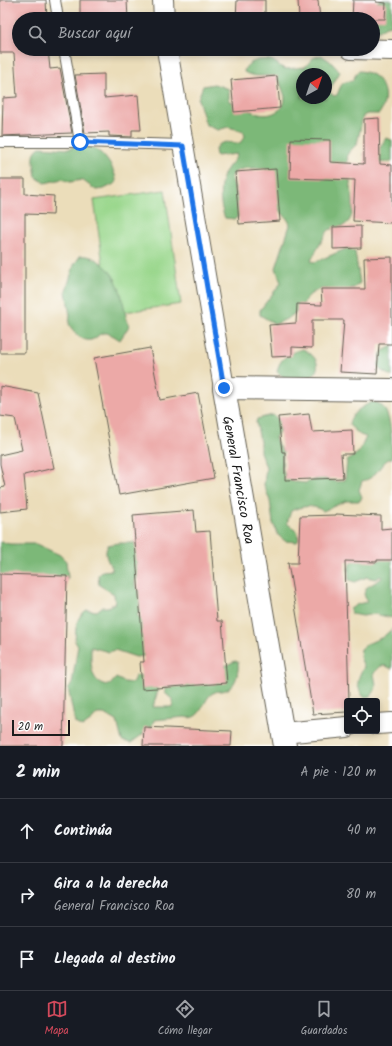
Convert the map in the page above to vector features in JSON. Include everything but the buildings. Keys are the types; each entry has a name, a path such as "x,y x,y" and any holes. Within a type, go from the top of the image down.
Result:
{"street":[{"path":"163,0 164,12"},
{"path":"380,50 392,50"},
{"name":"General Francisco Roa","path":"168,56 283,739"},
{"path":"224,388 392,390"},
{"path":"380,724 392,723"},
{"path":"283,739 344,728"}],"lane":[{"path":"55,0 57,12"},
{"path":"65,56 80,142"},
{"path":"0,141 183,146"}],"green space":[{"path":"379,0 392,0 392,25 386,26 380,30 380,12 371,12"},
{"path":"322,56 330,61 340,72 332,86 332,68 296,68 296,104 332,104 332,94 334,96 337,95 343,83 352,81 358,71 373,75 378,80 384,92 384,100 383,107 379,114 367,114 363,116 357,144 348,153 347,161 353,206 349,221 345,225 329,230 311,261 315,262 348,248 355,252 360,283 354,288 351,288 345,297 335,291 325,289 314,292 305,300 302,307 295,313 275,324 260,315 260,310 281,283 276,268 290,225 289,222 277,207 270,176 265,168 242,169 234,173 231,177 237,196 239,216 235,219 225,218 220,193 222,180 224,174 237,154 216,156 215,149 226,142 240,143 245,136 243,131 228,127 218,130 206,125 198,99 203,86 214,84 229,89 229,101 260,114 272,114 282,108 285,101 280,82 273,76 255,76 248,74 244,72 245,68 251,63 265,59 273,61 282,68 305,67 313,58"},
{"path":"386,138 392,140 392,162 372,163 365,160 364,153 379,149"},
{"path":"77,145 84,145 99,151 110,164 115,174 116,183 104,189 96,190 82,180 70,182 62,179 45,183 36,177 34,156 40,147 69,149"},
{"path":"165,190 181,304 110,314 94,200"},
{"path":"80,256 91,257 99,261 116,280 129,326 120,340 107,333 101,334 93,339 84,339 75,333 69,324 70,316 66,291 74,265"},
{"path":"392,346 392,377 379,369 378,363 381,360 380,357 383,351"},
{"path":"303,349 316,360 317,368 311,377 306,381 286,379 277,372 280,363 286,356"},
{"path":"372,402 379,403 384,408 390,423 392,458 384,462 372,477 362,481 359,490 362,497 360,501 346,501 323,511 315,507 307,506 291,511 287,523 297,532 299,540 297,542 285,541 278,535 273,523 270,501 264,485 266,467 260,452 260,440 256,422 257,419 273,415 280,421 279,431 275,438 283,452 282,467 285,477 295,482 305,483 321,478 338,482 345,480 347,461 359,452 366,437 360,435 349,425 350,421 357,411"},
{"path":"0,542 10,544 36,544 60,555 66,561 68,578 60,581 0,575"},
{"path":"135,543 143,551 148,564 135,580 135,585 145,600 144,606 137,615 145,622 152,646 143,656 136,657 115,650 109,652 91,647 91,666 98,681 103,684 110,685 116,678 124,682 132,683 136,675 145,677 158,690 153,707 173,707 173,700 165,693 165,686 212,672 235,661 238,662 238,673 234,684 226,690 215,692 210,696 199,713 191,718 185,717 154,720 151,728 131,743 122,741 117,721 104,714 97,714 92,720 82,727 75,723 68,688 72,684 78,645 75,642 76,628 80,616 87,610 97,611 102,607 108,607 115,603 114,594 99,585 98,575 102,571 113,570 109,564 106,552 108,545"},
{"path":"392,556 392,618 375,614 363,616 351,614 350,609 358,604 367,602 364,594 366,588 382,578 381,576 375,579 367,577 355,582 349,580 349,568 354,558 377,561"},
{"path":"392,629 392,669 386,666 381,666 374,673 376,685 375,690 371,696 364,697 358,686 359,678 364,667 360,657 361,649 367,644 383,637"}],"route":[{"path":"80,142 183,146 224,388"}]}
